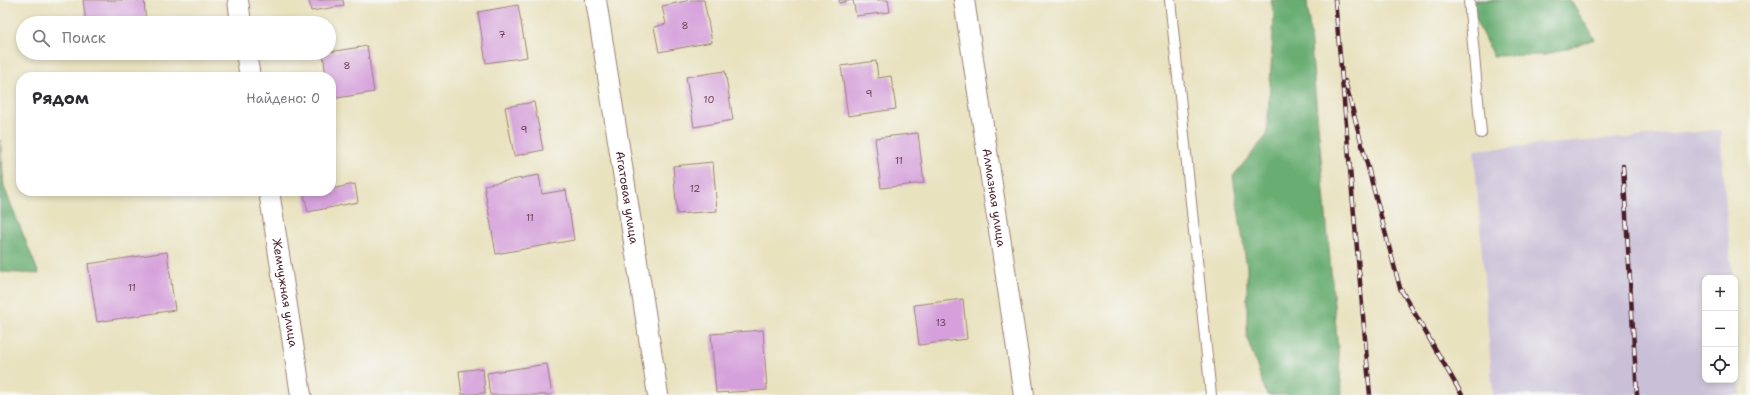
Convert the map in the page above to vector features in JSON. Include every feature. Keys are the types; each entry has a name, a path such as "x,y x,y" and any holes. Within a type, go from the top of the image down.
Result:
{"street":[{"path":"238,0 241,16"},
{"name":"Агатовая улица","path":"596,0 658,395"},
{"name":"Алмазная улица","path":"964,0 1024,395"},
{"path":"247,60 249,72"},
{"name":"Жемчужная улица","path":"270,196 301,395"}],"lane":[{"path":"1170,0 1210,395"},
{"path":"1469,0 1481,133"}],"shaded area":[{"path":"1720,130 1732,275 1702,275 1702,383 1738,383 1738,356 1741,395 1493,395 1474,150"}],"green space":[{"path":"1271,0 1307,0 1342,395 1267,395 1247,338 1247,268 1233,176 1267,135 1274,16"},
{"path":"1474,0 1570,0 1595,39 1546,55 1493,56 1475,19"},
{"path":"0,140 4,187 39,274 0,272"}],"building":[{"path":"83,0 144,0 145,16 85,16"},
{"path":"309,0 343,0 344,6 311,11"},
{"path":"691,0 704,0 712,42 659,52 654,27 666,24 662,6"},
{"path":"839,0 853,0 839,3"},
{"path":"853,0 888,0 890,12 856,16"},
{"path":"518,5 527,57 486,63 478,12"},
{"path":"367,46 374,92 336,98 336,72 325,72 324,60 336,60 336,51"},
{"path":"876,61 878,78 891,76 896,109 848,116 841,66"},
{"path":"725,71 733,120 694,127 686,77"},
{"path":"534,102 543,150 514,156 505,107"},
{"path":"918,133 924,183 881,188 875,138"},
{"path":"713,162 717,211 677,214 673,166"},
{"path":"539,175 542,194 566,190 574,240 496,254 484,185"},
{"path":"355,184 358,202 308,212 304,196 336,196 336,188"},
{"path":"167,252 175,310 97,322 88,264"},
{"path":"963,299 967,339 919,345 914,305"},
{"path":"763,330 767,390 716,393 711,334"},
{"path":"547,364 552,395 490,395 487,373"},
{"path":"483,368 485,393 462,395 459,371"}],"railway":[{"path":"1335,0 1370,395"},
{"path":"1345,81 1400,288 1462,395"},
{"path":"1623,166 1637,395"}]}
